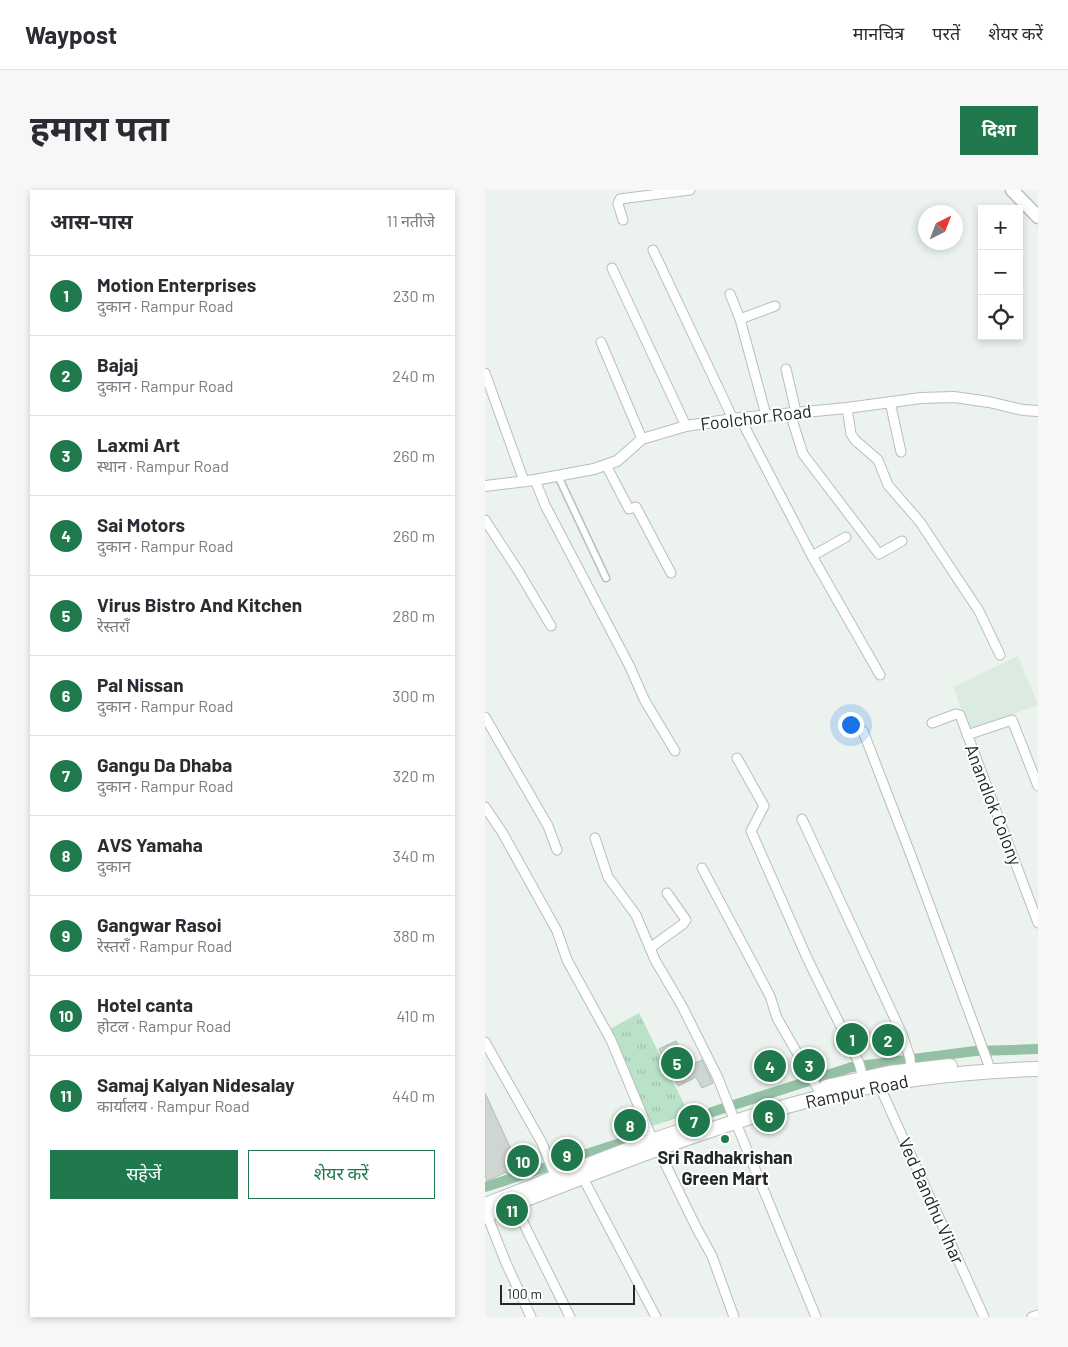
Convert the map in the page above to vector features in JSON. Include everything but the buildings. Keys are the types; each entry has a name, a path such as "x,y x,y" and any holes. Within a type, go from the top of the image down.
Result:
{"main road":[{"path":"1012,190 1038,216"},
{"path":"731,1112 765,1104 815,1083 861,1070 984,1055 1038,1060"},
{"name":"Rampur Road","path":"486,1212 583,1178 731,1112 820,1098 879,1085 948,1076 1038,1069"},
{"path":"486,1212 553,1169 656,1145"}],"street":[{"path":"623,220 618,204 620,200 690,190"},
{"path":"653,250 736,419 880,675"},
{"path":"612,268 686,426"},
{"path":"730,294 740,319 766,415"},
{"path":"740,319 775,306"},
{"path":"601,342 642,439"},
{"path":"786,369 793,413 803,454 879,554 902,541"},
{"path":"485,373 529,480 545,505 629,664 645,701 675,751"},
{"name":"Foolchor Road","path":"485,486 594,469 617,460 642,439 686,426 736,419 847,408 921,398 954,397 1038,411"},
{"path":"890,402 901,452"},
{"path":"847,408 851,434 855,440 878,460 888,485 920,522 979,611 1000,656"},
{"path":"606,465 629,509 635,507 671,573"},
{"path":"557,476 605,578"},
{"path":"485,520 551,626"},
{"path":"813,556 846,538"},
{"name":"Anandlok Colony","path":"932,723 958,713 1038,923"},
{"path":"485,717 549,826 557,850"},
{"path":"967,735 1012,720 1038,786"},
{"path":"863,731 955,972 984,1055"},
{"path":"737,758 763,806 751,832 861,1070"},
{"path":"485,807 502,832 553,924 567,960 611,1040 656,1145 712,1256 734,1317"},
{"path":"802,819 902,1034 911,1064"},
{"path":"595,838 608,876 636,915 655,960 682,1006 718,1078 816,1317"},
{"path":"703,868 770,996 777,1018 815,1083"},
{"path":"650,948 686,920 667,893"},
{"path":"485,1042 509,1083 553,1169"},
{"name":"Ved Bandhu Vihar","path":"879,1085 984,1317"},
{"path":"583,1178 656,1317"},
{"path":"513,1204 569,1317"},
{"path":"486,1212 506,1263 531,1317"},
{"path":"1032,1317 1038,1315"}],"shaded area":[{"path":"1018,656 1038,705 969,730 953,687"}],"green space":[{"path":"639,1013 689,1114 652,1126 610,1029"}],"waterway":[{"path":"712,1112 852,1067 975,1051 1038,1049"},
{"path":"485,1187 645,1135"}],"place":[{"name":"Motion Enterprises","path":"852,1039"},
{"name":"Bajaj","path":"888,1040"},
{"name":"Virus Bistro And Kitchen","path":"677,1063"},
{"name":"Laxmi Art","path":"809,1065"},
{"name":"Sai Motors","path":"770,1066"},
{"name":"Pal Nissan","path":"769,1116"},
{"name":"Gangu Da Dhaba","path":"694,1121"},
{"name":"AVS Yamaha","path":"630,1125"},
{"name":"Sri Radhakrishan Green Mart","path":"725,1139"},
{"name":"Gangwar Rasoi","path":"567,1155"},
{"name":"Hotel canta","path":"523,1161"},
{"name":"Samaj Kalyan Nidesalay","path":"512,1210"}]}
